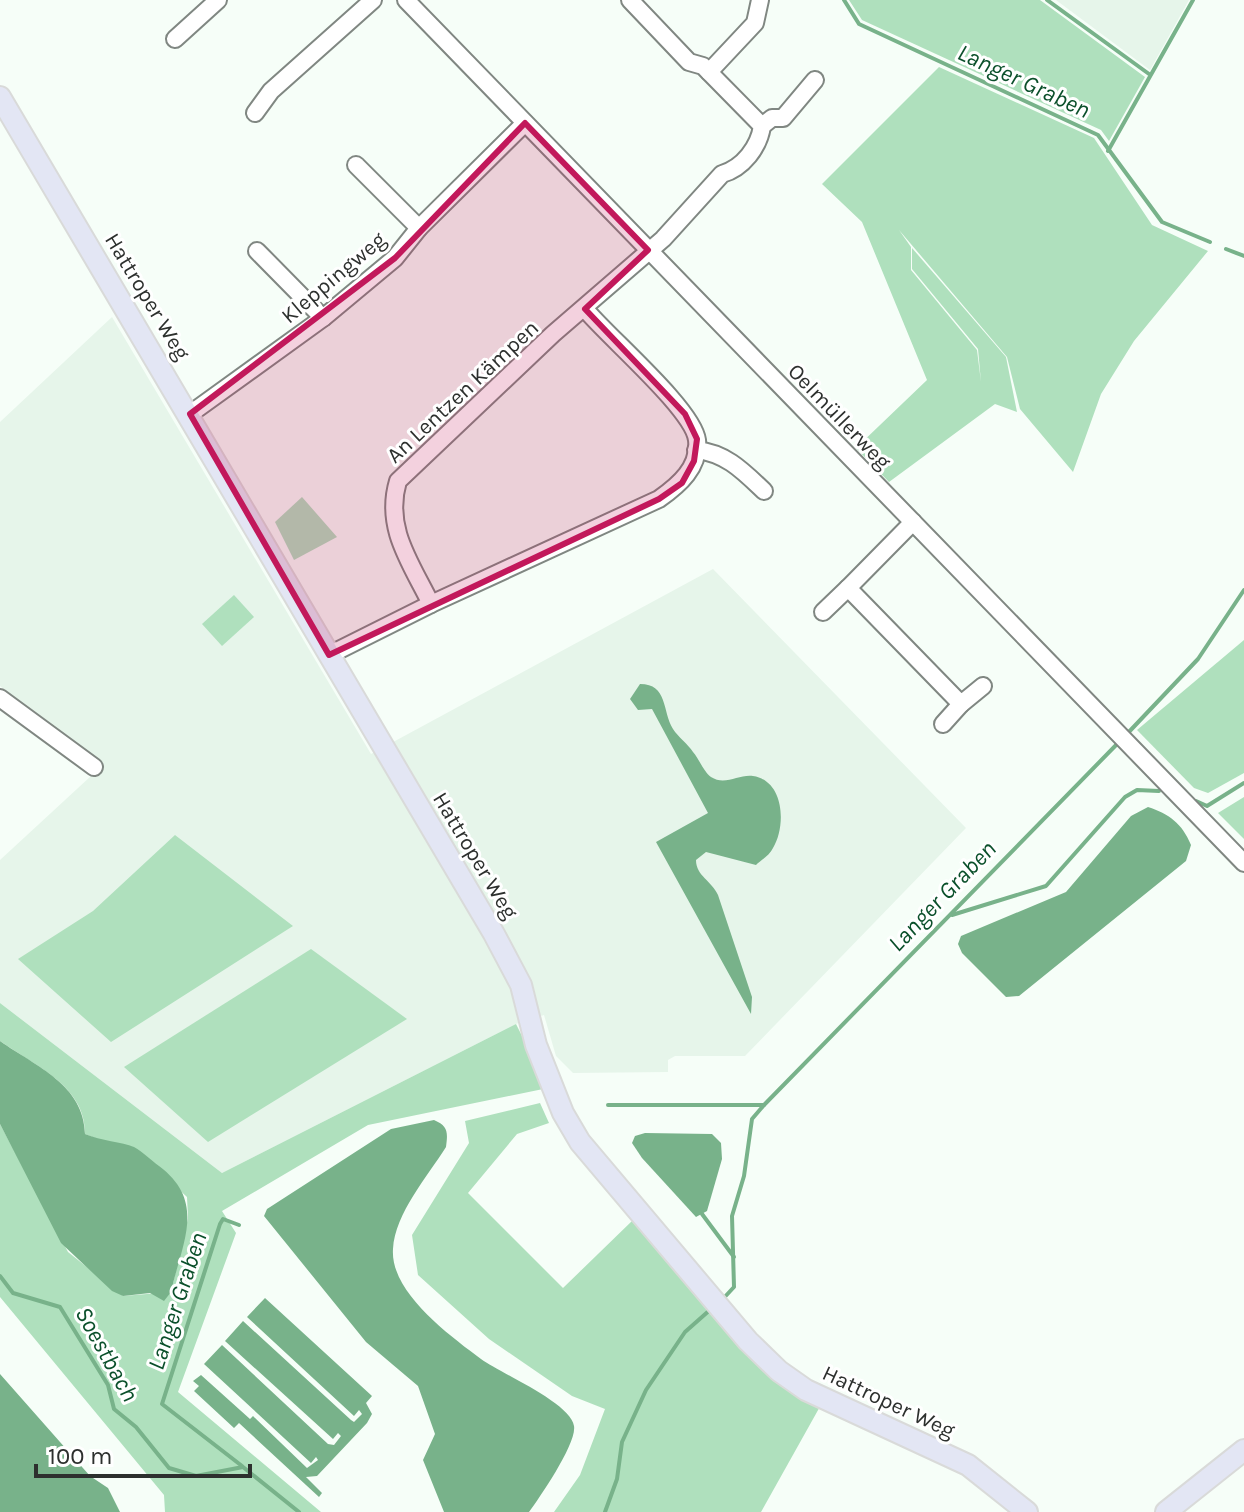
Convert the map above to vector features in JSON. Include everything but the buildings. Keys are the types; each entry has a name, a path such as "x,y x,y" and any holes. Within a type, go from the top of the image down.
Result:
{"main road":[{"name":"Hattroper Weg","path":"0,97 190,414 509,960 521,985 536,1045 566,1119 597,1165 728,1320 779,1371 806,1390 968,1465 1027,1512"},
{"path":"1166,1512 1244,1450"}],"street":[{"path":"175,39 218,0"},
{"path":"255,113 271,91 373,0"},
{"name":"Oelmüllerweg","path":"406,0 1244,863"},
{"path":"630,0 689,62 709,72 762,126 772,118 783,118 815,80"},
{"path":"709,72 755,23 760,0"},
{"name":"Kleppingweg","path":"190,414 323,318 395,258 419,228 525,123"},
{"name":"An Lentzen Kämpen","path":"431,604 395,532 391,513 398,481 553,334 585,309 648,250 722,174 732,171 760,143 762,126"},
{"path":"356,165 419,228"},
{"path":"257,251 323,318"},
{"path":"329,655 431,604 659,499 682,483 694,461 697,439 685,414 585,309"},
{"path":"696,450 711,452 736,464 764,491"},
{"path":"823,612 913,522"},
{"path":"848,588 961,704"},
{"path":"943,724 983,686"},
{"path":"0,698 94,767"}],"highlighted area":[{"path":"525,123 648,250 585,309 685,414 697,439 694,461 682,483 659,499 329,655 190,414 395,258"}],"shaded area":[{"path":"849,0 1040,0 1145,77 1109,141 1101,130 862,20"},
{"path":"1056,0 1189,0 1150,70"},
{"path":"939,67 1094,138 1152,225 1208,251 1134,341 1101,394 1073,472 1020,409 1007,357 899,230 911,247 911,270 977,350 981,382 978,349 912,269 912,248 1006,357 1017,412 995,404 889,482 856,448 927,380 862,222 822,184"},
{"path":"112,317 371,754 713,569 966,828 745,1056 675,1056 668,1060 668,1072 573,1073 556,1056 544,1015 516,1024 222,1173 0,1003 0,860 104,764 0,686 0,422"},
{"path":"302,497 337,537 294,560 275,522"},
{"path":"234,595 254,617 222,646 202,624"},
{"path":"1244,640 1244,773 1208,793 1194,788 1137,730"},
{"path":"640,684 649,685 660,693 673,729 711,777 727,780 753,776 764,780 777,795 781,817 777,839 770,853 756,865 706,852 696,860 701,874 718,895 752,997 751,1014 656,842 708,813 652,709 638,710 630,699"},
{"path":"1244,797 1244,839 1218,813"},
{"path":"1148,807 1179,825 1191,845 1186,861 1019,996 1006,997 962,953 958,944 961,936 1066,892 1131,816"},
{"path":"175,835 293,926 111,1042 18,959 93,911"},
{"path":"311,949 407,1019 208,1142 124,1067"},
{"path":"0,1003 222,1173 516,1024 548,1088 368,1125 222,1211 236,1233 178,1392 321,1512 165,1512 164,1495 0,1297 0,1124 68,1252 123,1296 171,1292 188,1218 187,1197 133,1147 107,1143 85,1134 83,1117 68,1090 43,1069 0,1041"},
{"path":"0,1041 43,1069 67,1090 83,1117 85,1134 137,1149 174,1180 183,1194 187,1209 185,1240 171,1292 164,1301 150,1293 123,1296 112,1291 61,1243 0,1124"},
{"path":"540,1103 549,1123 517,1134 468,1193 563,1288 633,1220 822,1403 761,1512 554,1512 580,1475 605,1409 572,1396 489,1339 418,1275 412,1235 469,1143 465,1121"},
{"path":"434,1120 446,1130 446,1147 400,1222 393,1249 395,1265 411,1296 438,1325 481,1359 548,1398 570,1417 574,1426 570,1444 529,1512 444,1512 423,1460 435,1434 418,1386 366,1342 264,1216 267,1209 391,1129"},
{"path":"645,1133 712,1134 721,1143 722,1159 707,1211 696,1217 642,1158 632,1143 635,1136"},
{"path":"265,1298 372,1396 366,1403 372,1414 367,1423 317,1476 306,1477 322,1493 319,1497 239,1423 234,1428 194,1391 199,1386 193,1381 201,1375 250,1419 253,1416 307,1468 318,1460 316,1457 311,1463 204,1364 222,1345 328,1444 334,1445 341,1436 338,1433 333,1439 225,1341 243,1321 351,1420 354,1422 362,1414 359,1410 354,1416 247,1317"},
{"path":"0,1374 90,1476 108,1488 120,1512 0,1512"}],"waterway":[{"name":"Langer Graben","path":"844,0 859,24 1098,135 1162,222 1210,242"},
{"path":"1047,0 1149,74"},
{"path":"1108,151 1193,0"},
{"name":"Langer Graben","path":"1226,249 1244,256"},
{"name":"Langer Graben","path":"1126,735 1198,659 1244,590"},
{"name":"Langer Graben","path":"608,1105 764,1105 1120,741"},
{"path":"1196,801 1207,806 1244,783"},
{"path":"952,915 1046,886 1125,797 1137,790 1159,791"},
{"path":"721,1301 734,1287 732,1216 744,1176 752,1119 764,1105"},
{"path":"702,1214 734,1257"},
{"name":"Langer Graben","path":"239,1225 223,1219 220,1224 162,1404 242,1466"},
{"name":"Soestbach","path":"0,1276 13,1293 60,1307 108,1385 114,1409 136,1427 169,1468 196,1476 243,1467 299,1512"},
{"path":"605,1512 617,1479 622,1442 646,1390 685,1332 711,1309"}]}
